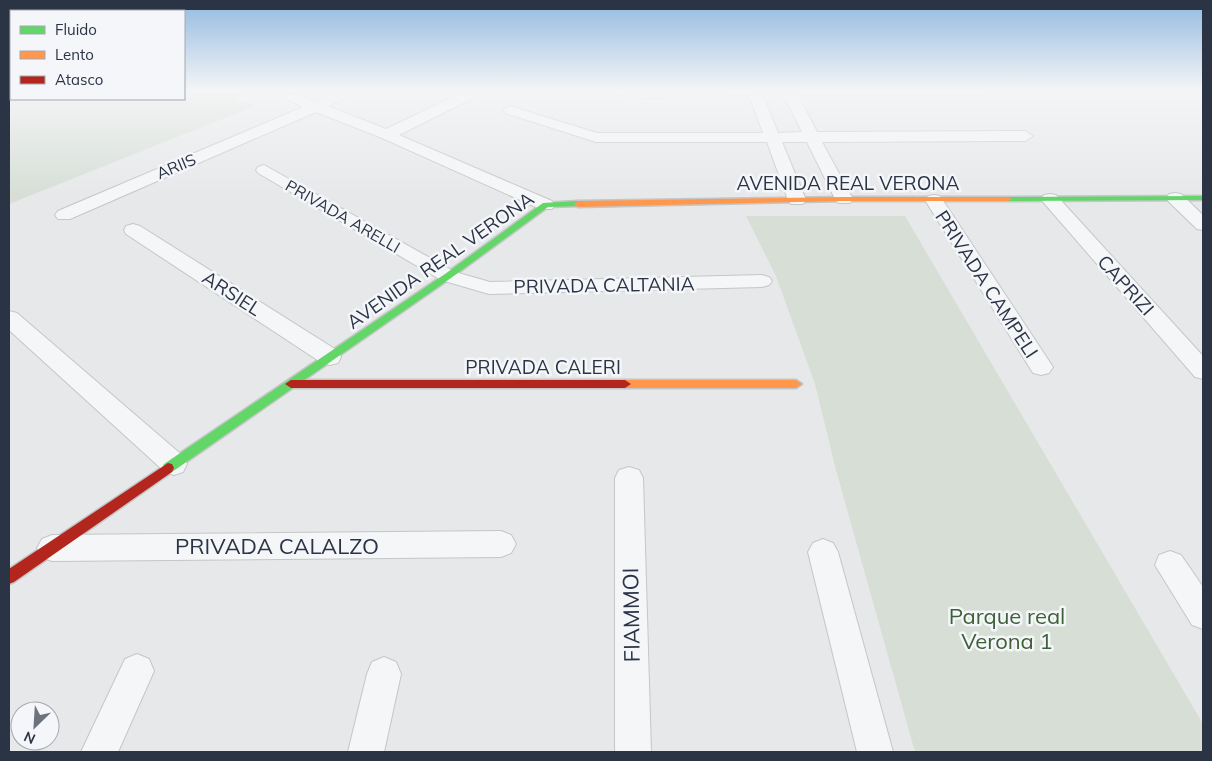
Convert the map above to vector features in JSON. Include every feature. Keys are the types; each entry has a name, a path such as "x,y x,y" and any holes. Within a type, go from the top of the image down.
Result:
{"street":[{"name":"ARIIS","path":"64,215 271,126"},
{"path":"364,126 546,205"},
{"path":"387,135 406,126"},
{"path":"559,126 596,137 812,138 1025,136"},
{"path":"767,126 797,200"},
{"path":"806,126 844,199"},
{"name":"PRIVADA ARELLI","path":"264,170 448,276"},
{"path":"1175,198 1203,225"},
{"name":"AVENIDA REAL VERONA","path":"9,578 448,276 546,205 844,199 1203,198"},
{"name":"CAPRIZI","path":"1050,199 1203,371"},
{"name":"PRIVADA CAMPELI","path":"934,200 1041,367"},
{"name":"ARSIEL","path":"133,230 330,357"},
{"name":"PRIVADA CALTANIA","path":"448,276 489,288 762,282"},
{"path":"9,318 174,464"},
{"name":"PRIVADA CALERI","path":"291,384 796,384"},
{"name":"FIAMMOI","path":"628,478 633,752"},
{"name":"PRIVADA CALALZO","path":"52,548 501,544"},
{"path":"823,552 875,752"},
{"path":"1170,565 1203,614"},
{"path":"98,752 137,672"},
{"path":"366,752 384,674"}],"green space":[{"path":"9,126 206,126 9,204"},
{"name":"Parque real Verona 1","path":"746,216 905,216 1203,724 1203,752 915,752 836,470 815,384 776,276"}],"traffic: fast":[{"path":"1008,199 1203,198"},
{"path":"168,468 448,276 546,205 578,204"}],"traffic: slow":[{"path":"578,204 844,199 1008,199"},
{"path":"625,384 796,384"}],"traffic: jam":[{"path":"291,384 625,384"},
{"path":"9,577 168,468"}]}
